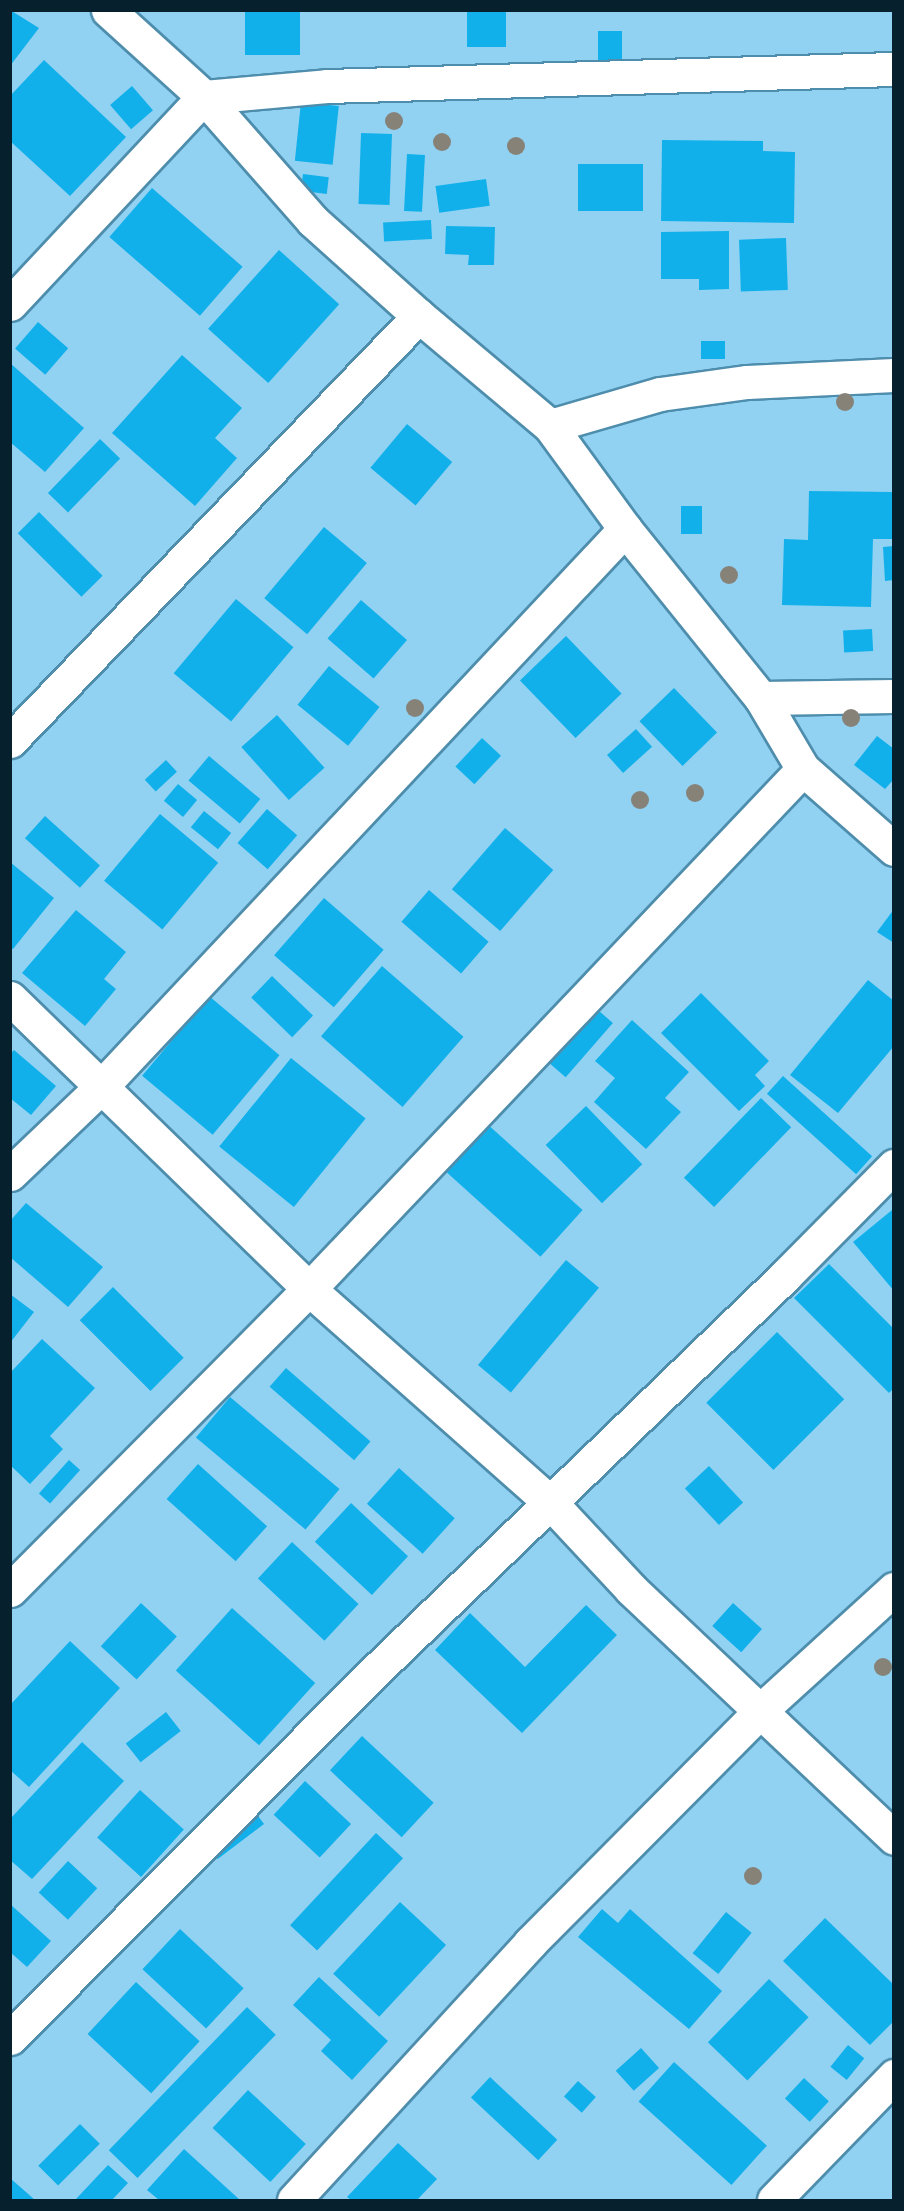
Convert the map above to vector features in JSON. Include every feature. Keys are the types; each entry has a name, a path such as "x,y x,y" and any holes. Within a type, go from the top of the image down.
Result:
{"street":[{"path":"108,10 204,97 313,221 418,316 550,426 625,529 761,698 803,770 894,849"},
{"path":"10,304 204,97 327,86 894,69"},
{"path":"10,741 418,316"},
{"path":"550,426 671,393 747,382 894,375"},
{"path":"10,1174 100,1088 625,529"},
{"path":"761,698 894,696"},
{"path":"10,1590 309,1288 652,924 803,770"},
{"path":"10,998 100,1088 309,1288 549,1501 631,1589 894,1838"},
{"path":"10,2038 549,1501 785,1276 894,1166"},
{"path":"294,2200 530,1943 761,1710 894,1589"},
{"path":"774,2200 894,2076"}],"building":[{"path":"10,10 39,28 10,66"},
{"path":"245,10 300,10 300,55 245,55"},
{"path":"467,10 506,10 506,47 467,47"},
{"path":"598,31 622,31 622,62 598,62"},
{"path":"44,60 126,137 70,196 10,141 10,96"},
{"path":"132,86 153,110 131,129 110,105"},
{"path":"301,102 339,106 333,165 295,161"},
{"path":"361,133 392,134 390,205 359,204"},
{"path":"662,140 763,141 763,151 795,152 794,223 661,221"},
{"path":"407,154 425,155 422,212 404,211"},
{"path":"578,164 643,164 643,211 578,211"},
{"path":"303,174 329,177 327,194 301,191"},
{"path":"486,179 490,206 439,213 435,186"},
{"path":"152,188 243,267 200,316 109,237"},
{"path":"431,220 432,239 384,241 383,223"},
{"path":"446,226 495,227 494,265 468,265 469,255 445,254"},
{"path":"729,231 729,289 699,290 699,279 661,279 661,232"},
{"path":"786,238 788,290 741,292 739,240"},
{"path":"279,250 339,304 268,383 208,329"},
{"path":"38,322 68,348 45,375 15,348"},
{"path":"701,341 725,341 725,359 701,359"},
{"path":"182,355 242,408 215,438 237,458 195,506 112,433"},
{"path":"10,363 84,428 45,472 10,442"},
{"path":"407,424 452,462 416,506 370,468"},
{"path":"100,439 120,458 68,512 48,493"},
{"path":"809,491 894,492 894,539 873,539 871,607 782,605 784,539 808,540"},
{"path":"681,506 702,506 702,534 681,534"},
{"path":"39,512 103,576 81,597 18,533"},
{"path":"324,527 367,563 307,634 264,598"},
{"path":"894,546 894,580 885,581 883,547"},
{"path":"236,599 293,647 231,722 174,673"},
{"path":"361,600 407,640 374,679 328,638"},
{"path":"872,629 873,651 844,652 843,631"},
{"path":"566,636 622,694 576,738 520,680"},
{"path":"329,666 380,707 348,746 298,705"},
{"path":"674,688 717,733 683,766 639,721"},
{"path":"277,715 325,768 289,800 241,747"},
{"path":"636,729 652,747 623,773 607,755"},
{"path":"877,736 894,749 894,779 885,789 854,765"},
{"path":"482,738 501,756 474,784 455,767"},
{"path":"209,756 260,799 240,824 188,781"},
{"path":"166,760 177,772 156,791 145,780"},
{"path":"178,784 197,800 183,817 164,801"},
{"path":"267,809 297,835 268,869 237,843"},
{"path":"204,811 231,833 218,849 191,827"},
{"path":"160,814 218,863 162,929 104,881"},
{"path":"45,816 100,866 80,888 25,838"},
{"path":"505,828 553,870 500,931 452,889"},
{"path":"10,862 54,898 13,949 10,947"},
{"path":"429,890 489,942 461,974 401,922"},
{"path":"324,898 384,950 334,1007 274,955"},
{"path":"894,909 894,943 877,932"},
{"path":"76,910 126,952 104,979 116,989 85,1026 22,973"},
{"path":"382,966 464,1037 402,1107 321,1036"},
{"path":"272,976 313,1016 292,1037 251,998"},
{"path":"868,980 894,1001 894,1046 838,1113 790,1075"},
{"path":"701,993 769,1061 755,1075 765,1086 739,1111 661,1033"},
{"path":"209,996 279,1055 213,1135 142,1076"},
{"path":"591,1004 613,1023 566,1077 544,1058"},
{"path":"632,1020 689,1072 665,1098 681,1112 646,1149 594,1102 615,1078 595,1061"},
{"path":"14,1050 56,1086 31,1115 10,1098 10,1054"},
{"path":"291,1058 366,1118 294,1207 219,1147"},
{"path":"783,1076 872,1156 856,1174 767,1094"},
{"path":"761,1098 791,1127 714,1207 684,1178"},
{"path":"586,1106 642,1164 602,1203 546,1145"},
{"path":"486,1123 583,1210 540,1257 444,1170"},
{"path":"26,1203 103,1267 68,1307 10,1257 10,1221"},
{"path":"892,1210 894,1213 894,1291 853,1242"},
{"path":"566,1260 599,1288 511,1393 478,1365"},
{"path":"829,1264 894,1329 894,1388 889,1393 794,1298"},
{"path":"113,1287 184,1358 150,1391 80,1320"},
{"path":"10,1294 34,1312 10,1343"},
{"path":"777,1332 844,1399 773,1470 706,1403"},
{"path":"42,1339 95,1388 50,1436 63,1449 30,1484 10,1465 10,1373"},
{"path":"286,1368 371,1441 354,1460 270,1387"},
{"path":"230,1397 340,1489 305,1530 196,1438"},
{"path":"69,1460 80,1470 50,1503 39,1493"},
{"path":"198,1464 267,1526 236,1561 167,1499"},
{"path":"709,1466 743,1503 719,1525 685,1489"},
{"path":"399,1468 455,1518 423,1554 367,1504"},
{"path":"351,1503 408,1556 372,1595 315,1542"},
{"path":"292,1542 359,1604 324,1641 258,1579"},
{"path":"141,1603 177,1636 137,1680 101,1646"},
{"path":"733,1603 762,1629 741,1652 712,1626"},
{"path":"586,1605 617,1635 522,1733 435,1650 470,1613 525,1667"},
{"path":"232,1608 315,1683 259,1745 176,1670"},
{"path":"70,1641 120,1688 29,1787 10,1770 10,1705"},
{"path":"166,1712 181,1731 141,1762 126,1743"},
{"path":"362,1736 434,1803 402,1837 330,1770"},
{"path":"82,1742 124,1781 32,1879 10,1860 10,1819"},
{"path":"305,1781 351,1824 320,1858 274,1815"},
{"path":"140,1790 184,1829 141,1877 97,1838"},
{"path":"255,1812 264,1824 218,1859 209,1847"},
{"path":"376,1833 403,1858 317,1950 290,1925"},
{"path":"68,1861 97,1888 68,1920 39,1892"},
{"path":"400,1902 446,1945 379,2017 333,1974"},
{"path":"10,1904 51,1941 27,1967 10,1952"},
{"path":"602,1909 618,1923 630,1909 722,1991 689,2029 578,1937"},
{"path":"726,1912 752,1933 718,1974 693,1953"},
{"path":"825,1918 894,1985 894,2021 870,2045 783,1961"},
{"path":"180,1929 244,1988 206,2029 142,1969"},
{"path":"319,1977 388,2041 352,2080 321,2051 331,2040 293,2005"},
{"path":"769,1979 809,2017 747,2081 708,2042"},
{"path":"136,1982 200,2041 151,2093 88,2034"},
{"path":"247,2007 276,2035 138,2178 109,2150"},
{"path":"848,2045 864,2058 847,2080 830,2067"},
{"path":"641,2048 659,2068 634,2091 616,2071"},
{"path":"674,2062 767,2146 731,2185 639,2101"},
{"path":"490,2077 557,2140 538,2160 471,2097"},
{"path":"804,2078 829,2101 810,2122 785,2098"},
{"path":"578,2081 596,2097 582,2113 564,2097"},
{"path":"248,2090 306,2144 270,2182 213,2128"},
{"path":"80,2124 100,2144 58,2186 38,2166"},
{"path":"398,2143 437,2179 417,2200 351,2200 347,2197"},
{"path":"184,2149 240,2200 159,2200 147,2190"},
{"path":"108,2165 128,2183 112,2200 75,2200"},
{"path":"10,2178 35,2200 10,2200"}]}
